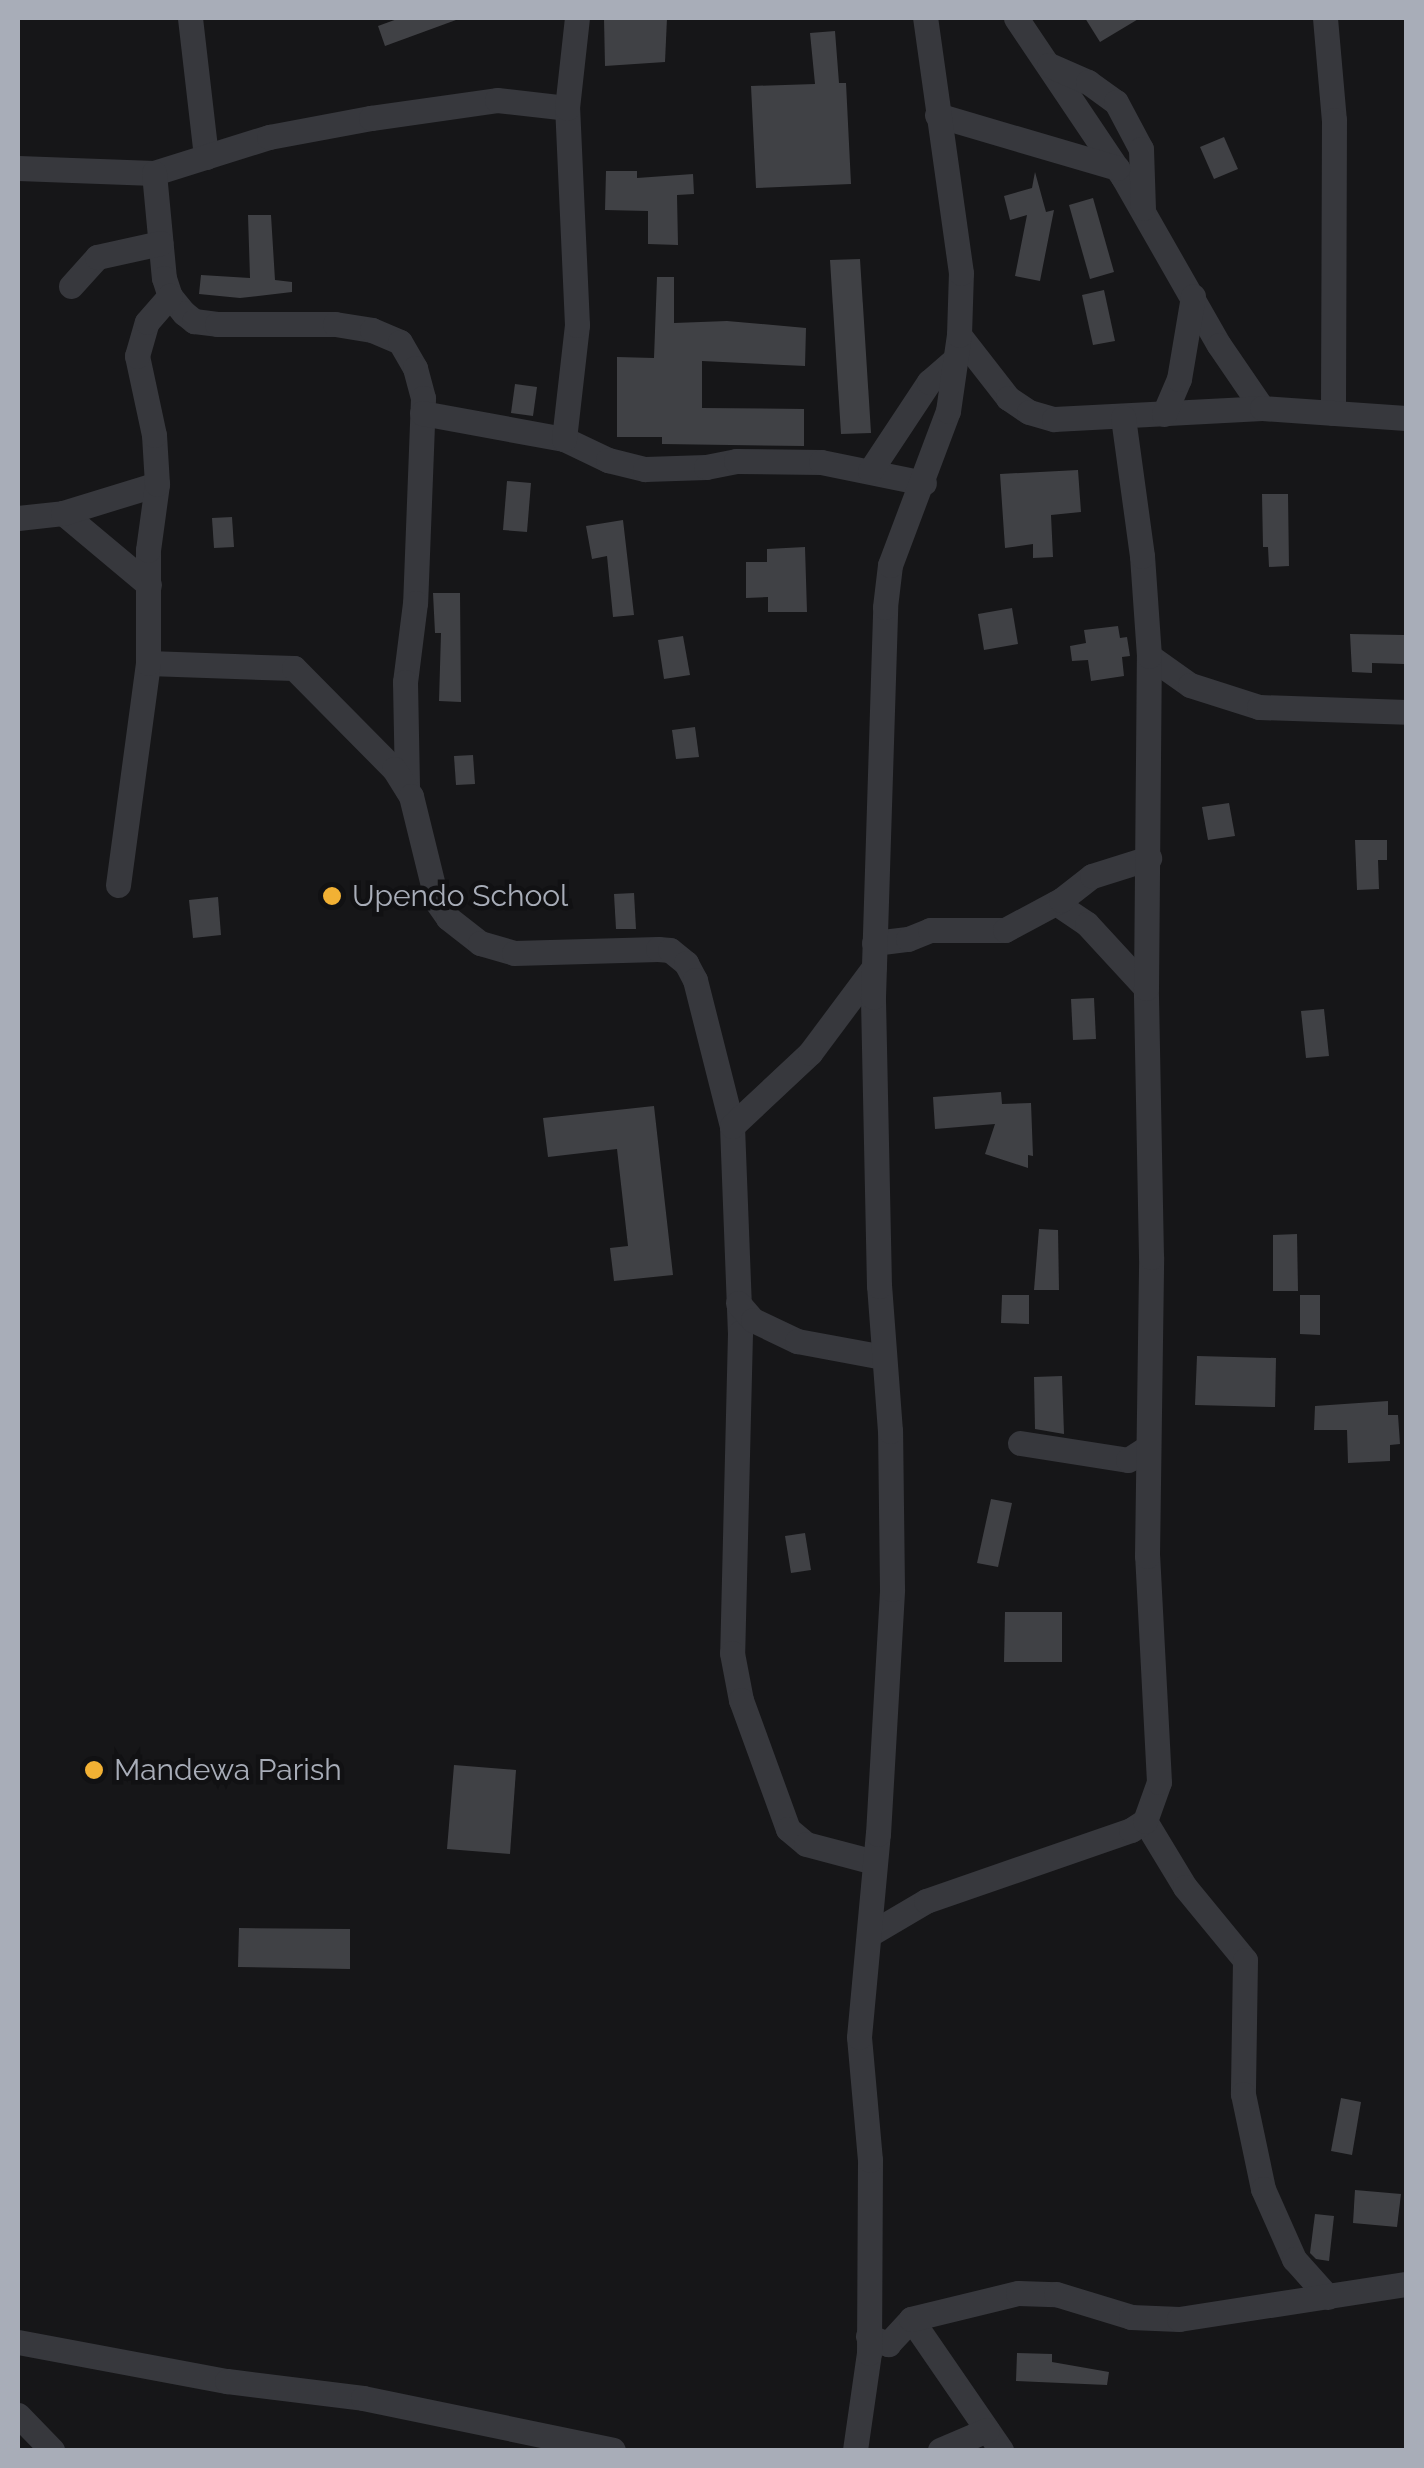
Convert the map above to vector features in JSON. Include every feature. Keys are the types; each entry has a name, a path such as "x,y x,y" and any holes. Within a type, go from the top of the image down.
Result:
{"street":[{"path":"190,18 206,157"},
{"path":"564,439 577,324 568,108 578,18"},
{"path":"855,2450 868,2336 870,2160 858,2036 870,1934 892,1589 890,1430 874,1142 874,955 888,579 909,511 924,483 948,411 960,335 961,272 925,18"},
{"path":"1016,18 1117,168 1262,408"},
{"path":"1324,18 1335,137 1333,413"},
{"path":"1049,65 1088,82 1116,102 1141,149 1142,208"},
{"path":"18,168 154,173 328,125 460,105 531,101 568,108"},
{"path":"937,116 1117,168"},
{"path":"154,173 160,243 170,296 194,321 335,324 372,330 400,342 415,368 422,413 415,603 405,682 407,790"},
{"path":"71,286 96,257 160,243"},
{"path":"118,885 148,663 157,484 154,435 137,356 147,322 170,296"},
{"path":"1164,414 1179,379 1193,296"},
{"path":"960,335 1008,398 1029,412 1054,419 1262,408 1406,418"},
{"path":"870,471 928,382 953,361"},
{"path":"422,413 564,439 608,460 644,469 774,460 870,471 924,483"},
{"path":"870,1934 926,1901 1120,1835 1145,1821 1159,1782 1147,1556 1151,1258 1146,988 1149,656 1142,556 1124,417"},
{"path":"18,518 63,514 157,484"},
{"path":"63,514 149,586"},
{"path":"1149,656 1190,686 1259,707 1406,712"},
{"path":"148,663 294,668 366,738 407,790 422,830 437,902 448,918 480,943 514,953 658,948 670,950 686,962 695,980 732,1126 738,1303 732,1653 741,1700 788,1829 806,1844 874,1862"},
{"path":"732,1126 810,1052 874,955 930,930 1005,930 1056,904 1092,876 1149,858"},
{"path":"1056,904 1087,924 1146,988"},
{"path":"738,1303 753,1320 797,1341 883,1357"},
{"path":"1020,1443 1128,1460 1148,1447"},
{"path":"1145,1821 1186,1887 1245,1960 1243,2094 1263,2189 1294,2260 1328,2298"},
{"path":"868,2336 888,2344 911,2319 1018,2292 1056,2294 1132,2317 1179,2318 1406,2284"},
{"path":"911,2319 994,2440 940,2450"},
{"path":"18,2342 227,2382 363,2398 613,2450"},
{"path":"18,2415 52,2450"}],"building":[{"path":"400,18 456,20 385,46 378,26"},
{"path":"604,18 667,18 665,62 605,66"},
{"path":"1085,18 1140,18 1100,42"},
{"path":"835,31 839,83 846,83 851,184 756,188 751,86 815,84 810,33"},
{"path":"1224,137 1238,169 1214,179 1200,147"},
{"path":"606,171 637,171 637,178 693,174 694,194 677,195 678,245 648,244 648,211 605,210"},
{"path":"1035,172 1046,212 1054,210 1040,281 1015,276 1027,215 1010,220 1004,196 1032,188"},
{"path":"1093,198 1114,272 1090,279 1069,205"},
{"path":"248,215 271,215 275,280 292,282 292,292 240,298 199,294 201,275 250,278"},
{"path":"860,259 871,433 841,434 830,260"},
{"path":"657,277 674,277 674,323 727,321 806,328 805,366 702,361 702,408 804,409 804,446 662,444 662,437 617,437 617,357 654,358"},
{"path":"1104,290 1115,341 1093,345 1082,295"},
{"path":"515,384 537,387 533,416 511,413"},
{"path":"1078,470 1081,512 1051,515 1053,557 1033,558 1033,544 1005,548 1000,474"},
{"path":"507,481 531,483 527,532 503,530"},
{"path":"1262,494 1288,494 1289,566 1269,567 1268,547 1263,547"},
{"path":"232,517 234,547 214,548 212,518"},
{"path":"623,520 634,615 613,617 607,556 592,559 586,526"},
{"path":"805,547 807,612 768,612 768,597 746,598 746,562 767,562 767,549"},
{"path":"433,593 460,593 461,702 439,701 441,633 435,633"},
{"path":"1012,608 1018,644 984,650 978,614"},
{"path":"1118,626 1120,638 1127,637 1130,656 1122,657 1124,676 1091,681 1088,660 1072,661 1070,646 1086,643 1084,630"},
{"path":"1350,634 1404,635 1404,664 1372,663 1372,673 1352,672"},
{"path":"683,636 690,675 664,679 658,640"},
{"path":"695,727 699,757 676,759 672,730"},
{"path":"473,755 475,784 456,785 454,756"},
{"path":"1229,803 1235,836 1208,840 1202,807"},
{"path":"1355,840 1387,840 1387,860 1378,860 1379,889 1357,890"},
{"path":"634,893 636,929 616,929 614,894"},
{"path":"218,897 221,935 193,938 189,900"},
{"path":"1094,998 1096,1039 1073,1040 1071,999"},
{"path":"1324,1009 1329,1056 1306,1058 1301,1011"},
{"path":"1001,1092 1002,1104 1031,1103 1033,1156 1028,1155 1028,1168 985,1154 995,1124 935,1129 933,1097"},
{"path":"654,1106 673,1275 614,1281 610,1248 628,1246 617,1149 548,1157 543,1118"},
{"path":"1039,1229 1058,1230 1059,1290 1034,1290"},
{"path":"1297,1234 1298,1291 1273,1291 1273,1235"},
{"path":"1002,1295 1029,1295 1029,1324 1001,1323"},
{"path":"1300,1295 1320,1295 1320,1335 1300,1334"},
{"path":"1197,1356 1276,1358 1275,1407 1195,1405"},
{"path":"1062,1376 1064,1434 1035,1429 1034,1377"},
{"path":"1388,1401 1388,1415 1398,1415 1400,1444 1390,1445 1390,1461 1348,1463 1347,1430 1314,1430 1315,1406"},
{"path":"991,1499 1012,1503 998,1567 977,1563"},
{"path":"805,1533 811,1570 791,1573 785,1536"},
{"path":"1005,1612 1062,1612 1062,1662 1004,1662"},
{"path":"454,1765 516,1770 510,1854 447,1849"},
{"path":"239,1928 350,1929 350,1969 238,1967"},
{"path":"1341,2098 1361,2102 1352,2155 1331,2151"},
{"path":"1355,2190 1401,2194 1397,2227 1353,2223"},
{"path":"1315,2214 1334,2216 1329,2261 1316,2259 1310,2253"},
{"path":"1017,2353 1052,2354 1052,2362 1109,2372 1107,2385 1016,2381"}],"place":[{"name":"Upendo School","path":"332,896"},
{"name":"Mandewa Parish","path":"94,1770"}]}
